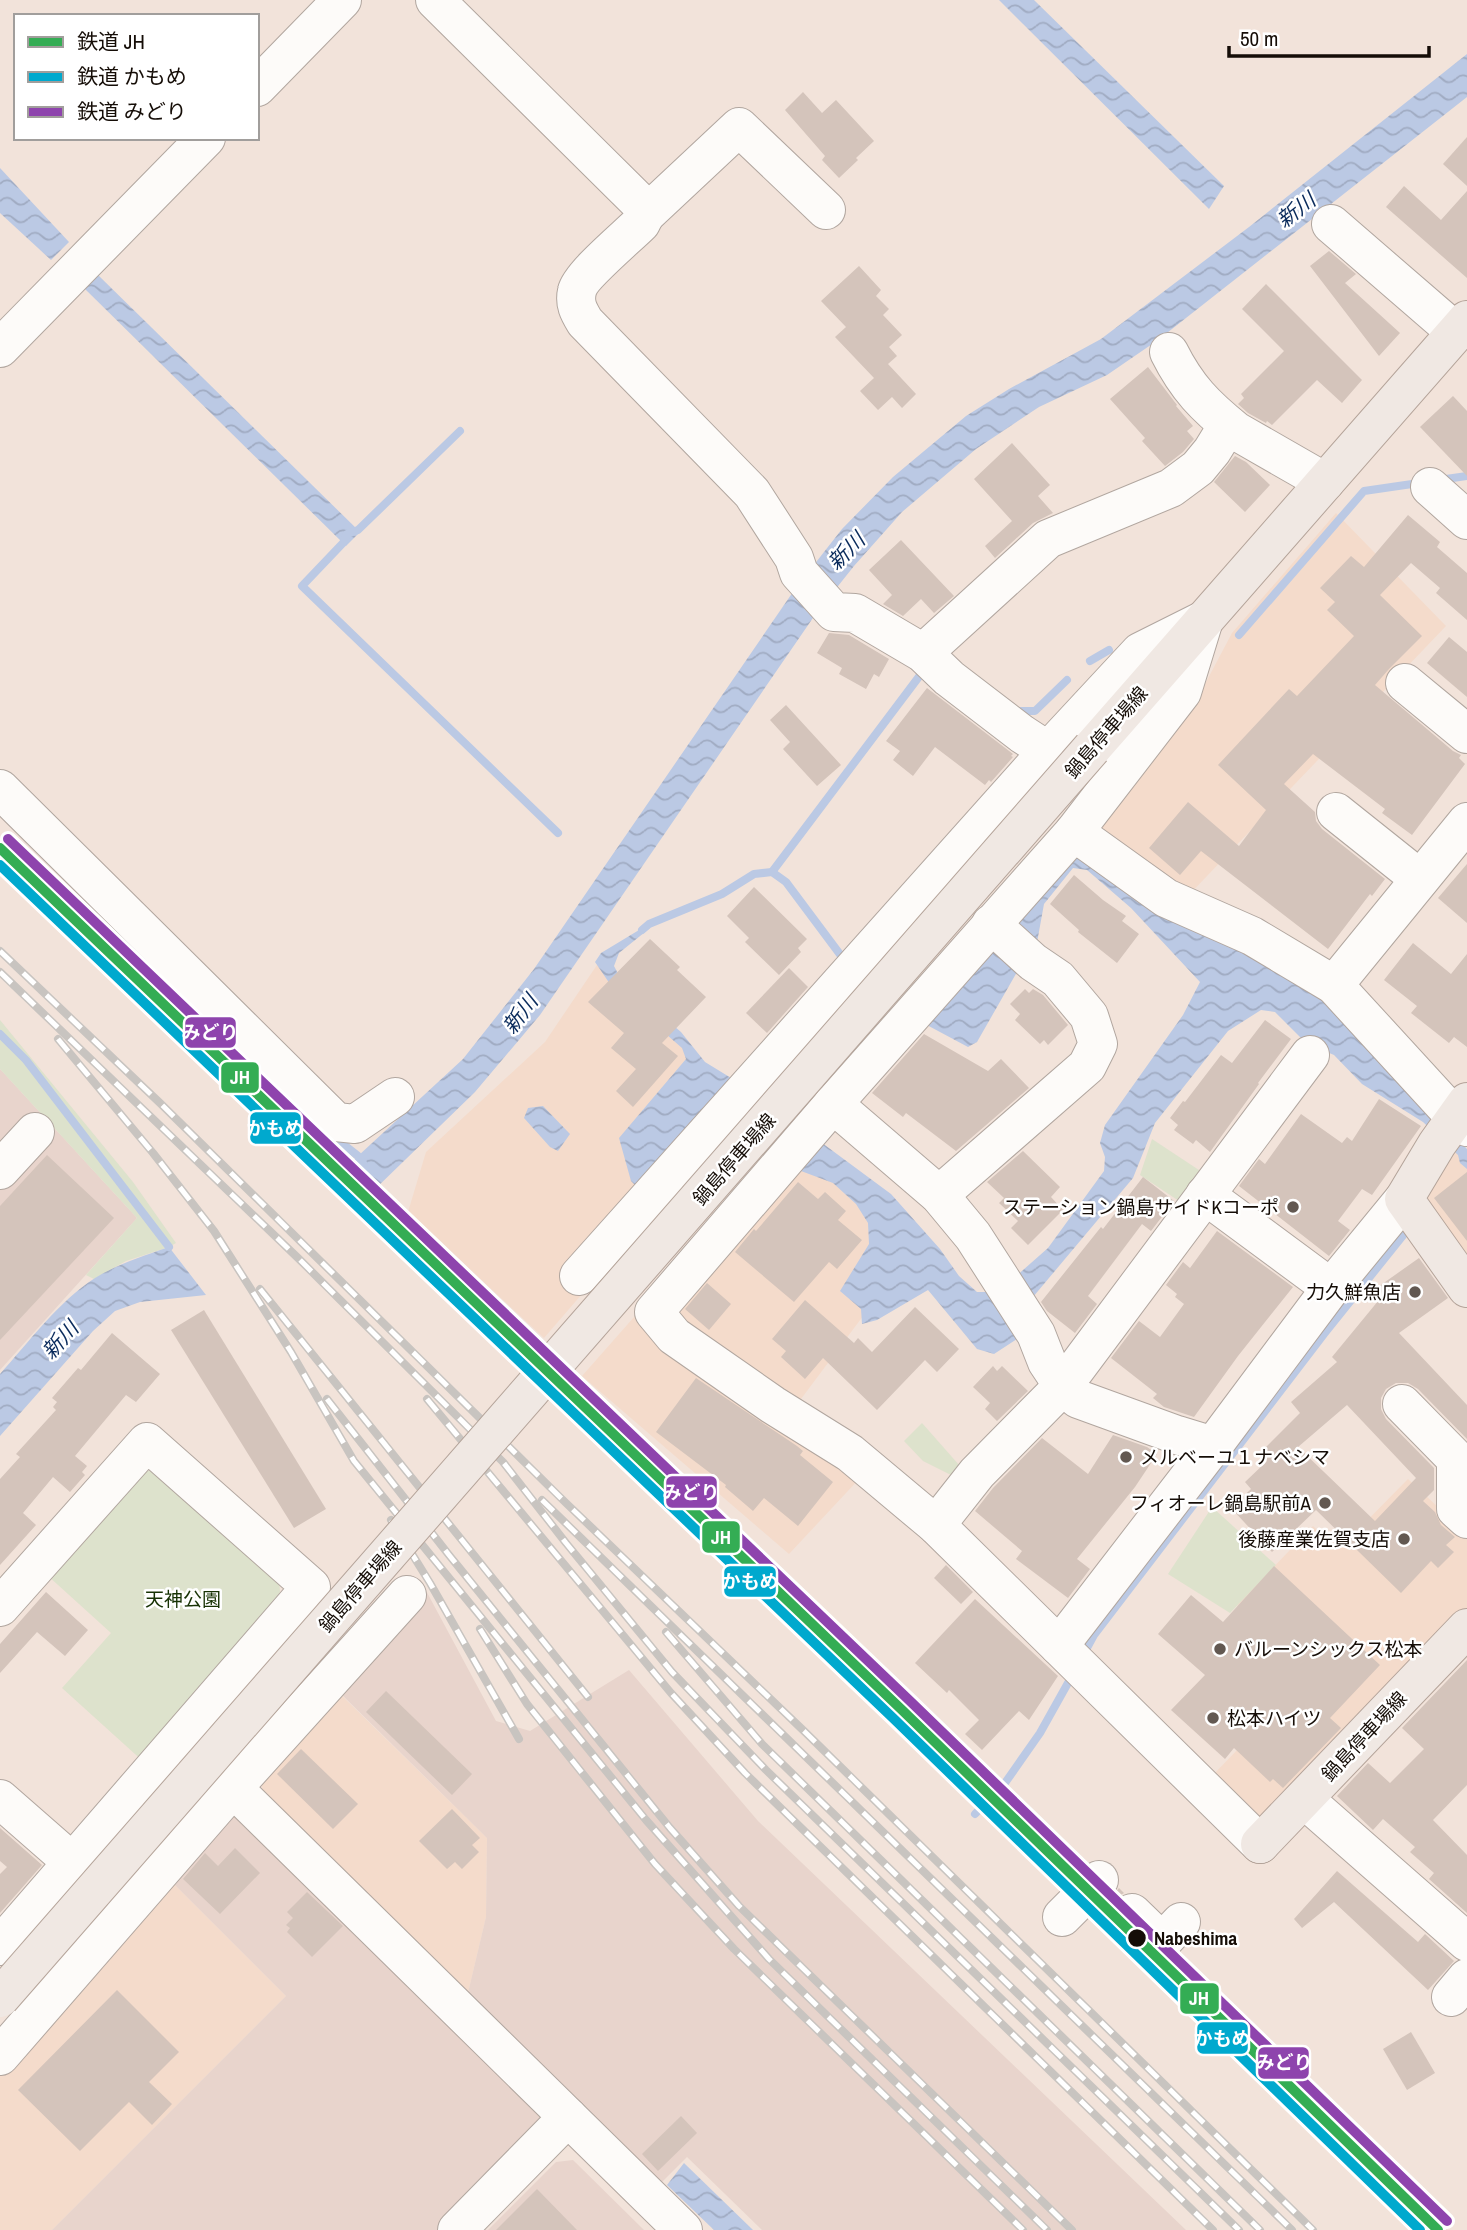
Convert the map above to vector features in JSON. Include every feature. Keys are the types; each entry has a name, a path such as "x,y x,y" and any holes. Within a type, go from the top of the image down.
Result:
{"main road":[{"name":"鍋島停車場線","path":"0,1998 1462,326"},
{"path":"1455,1123 1404,1199 1467,1288"},
{"name":"鍋島停車場線","path":"1260,1844 1463,1638"}],"street":[{"path":"259,85 342,0"},
{"path":"435,0 639,202 645,215"},
{"path":"826,209 739,127 645,215 641,223 586,276 577,290 577,309 585,322 752,494 794,558 799,573 834,612 855,613 923,653 949,678 1048,751"},
{"path":"0,348 204,140"},
{"path":"1331,223 1462,326"},
{"path":"1169,352 1181,376 1200,401 1236,432 1325,481"},
{"path":"923,653 1048,539 1171,488 1198,468 1228,425"},
{"path":"1430,487 1467,520"},
{"path":"579,1276 1048,751 1140,652 1204,620"},
{"path":"1204,620 1182,692 1074,832 994,927 832,1104 654,1312 674,1336 773,1405 850,1453 936,1525 1260,1844"},
{"path":"1405,682 1467,734"},
{"path":"0,789 336,1122 355,1124 395,1097"},
{"path":"1336,812 1420,879"},
{"path":"1334,985 1467,822"},
{"path":"1074,832 1166,898 1252,936 1334,985 1455,1123"},
{"path":"939,1195 1087,1066 1098,1044 1089,1016 1058,979 1033,962 994,927"},
{"path":"936,1525 977,1472 1063,1386 1310,1055"},
{"path":"832,1104 939,1195 973,1236 1036,1334 1047,1362 1063,1386 1078,1399 1213,1446"},
{"path":"0,1170 35,1132"},
{"path":"1205,1195 1331,1287"},
{"path":"1071,1657 1213,1446 1331,1287 1404,1199"},
{"path":"1402,1404 1456,1459 1456,1509 1467,1519"},
{"path":"0,1607 148,1442 311,1587 0,1945"},
{"path":"0,2056 233,1788 407,1595"},
{"path":"233,1788 683,2230"},
{"path":"0,1799 72,1862"},
{"path":"1304,1799 1467,1942"},
{"path":"1062,1917 1099,1880"},
{"path":"1132,1913 1162,1942 1181,1922"},
{"path":"457,2230 568,2117"}],"shaded area":[{"path":"1336,513 1446,626 1164,921 1070,854 1196,701 1232,633"},
{"path":"599,962 731,1094 582,1294 544,1338 408,1212 426,1152 545,1042"},
{"path":"0,1069 137,1218 0,1370"},
{"path":"1455,1148 1467,1159 1467,1260 1424,1198"},
{"path":"804,1154 857,1190 902,1264 798,1403 875,1462 789,1554 582,1376 642,1308"},
{"path":"1408,1479 1441,1510 1467,1483 1467,1611 1261,1822 1213,1775 1267,1719 1314,1681 1237,1605 1313,1526 1338,1550"},
{"path":"423,1585 496,1721 530,1731 629,1670 758,1821 1186,2230 762,2230 687,2157 661,2183 467,1997 486,1917 487,1838 335,1688"},
{"path":"334,1688 487,1838 486,1917 467,1997 264,1795 259,1775"},
{"path":"225,1815 247,1816 543,2108 545,2129 443,2230 52,2230 286,1996 169,1879"},
{"path":"169,1879 286,1996 52,2230 0,2230 0,2074"},
{"path":"573,2160 644,2230 488,2230 556,2162"}],"green space":[{"path":"0,1020 133,1182 176,1243 126,1261 94,1279 86,1275 137,1218 0,1069"},
{"path":"1152,1139 1208,1176 1185,1205 1140,1175"},
{"path":"922,1423 967,1474 963,1481 923,1461 904,1441"},
{"name":"天神公園","path":"140,1470 158,1472 279,1579 280,1592 246,1649 146,1764 62,1688 111,1633 47,1575"},
{"path":"1212,1507 1276,1565 1230,1613 1168,1574"}],"water":[{"path":"999,0 1034,0 1224,186 1209,209"},
{"name":"新川","path":"1467,54 1467,97 1158,340 1107,375 1039,407 976,449 902,512 815,615 540,1015 475,1092 371,1193 345,1168 463,1059 534,969 795,589 842,529 893,477 966,416 1009,389 1101,339 1249,227"},
{"path":"0,168 69,242 51,260 0,213"},
{"path":"97,274 360,532 346,546 85,289"},
{"path":"1077,852 1308,987 1335,1010 1467,1149 1467,1169 1460,1163 1458,1155 1423,1122 1362,1084 1334,1055 1306,1043 1275,1012 1261,1010 1228,1031 1155,1123 1133,1178 1033,1297 1014,1278 1048,1248 1104,1171 1105,1157 1100,1143 1105,1125 1183,1015 1200,982 1131,908 1087,870 1073,868 1044,904 1036,948 1021,965 977,1042 968,1047 925,1024"},
{"path":"649,924 650,928 619,953 614,966 623,983 681,1032 705,1062 736,1081 639,1189 631,1181 619,1138 686,1059 682,1048 612,987 595,962 601,953"},
{"path":"543,1106 570,1134 558,1151 550,1147 524,1118 528,1108"},
{"path":"818,1140 891,1194 940,1249 959,1276 977,1292 998,1292 1017,1339 994,1354 977,1349 928,1290 877,1320 862,1324 861,1309 840,1291 869,1244 868,1223 856,1204 833,1183 793,1168"},
{"name":"新川","path":"169,1247 206,1295 140,1302 115,1311 93,1331 0,1436 0,1374 44,1323 69,1298 95,1278 122,1264"},
{"path":"684,2163 753,2230 714,2230 667,2185"}],"building":[{"path":"803,92 822,113 836,100 874,141 839,178 822,160 825,156 785,110"},
{"path":"1467,137 1467,186 1443,164"},
{"path":"1404,186 1441,220 1467,191 1467,278 1386,207"},
{"path":"1329,251 1356,274 1345,283 1400,333 1379,356 1310,266"},
{"path":"859,266 881,290 876,296 889,309 883,315 902,335 889,347 897,356 888,364 916,394 902,408 892,397 878,410 860,391 874,378 835,337 846,327 821,301"},
{"path":"1266,284 1362,380 1342,403 1317,380 1272,425 1248,413 1238,404 1244,398 1241,394 1284,351 1242,309"},
{"path":"1148,367 1193,426 1187,431 1194,439 1165,466 1142,441 1145,438 1110,399"},
{"path":"1453,396 1467,411 1467,476 1420,427"},
{"path":"1012,443 1050,485 1038,496 1053,513 1033,523 995,558 985,546 1012,521 974,479"},
{"path":"1235,456 1246,462 1270,485 1245,512 1214,482"},
{"path":"1408,515 1440,542 1437,547 1467,573 1467,620 1436,593 1440,588 1411,563 1380,595 1422,636 1375,685 1461,755 1459,758 1465,764 1412,835 1382,813 1385,809 1313,754 1284,784 1315,812 1316,821 1322,829 1385,879 1372,896 1370,894 1328,949 1201,851 1180,875 1149,848 1188,802 1239,846 1266,810 1218,765 1289,689 1297,696 1354,636 1327,610 1335,602 1320,588 1351,556 1364,567"},
{"path":"901,540 954,596 934,613 921,599 903,616 883,604 892,595 869,570"},
{"path":"829,633 849,635 889,659 879,677 874,674 866,689 839,674 842,668 817,653"},
{"path":"1449,637 1467,652 1467,697 1427,663"},
{"path":"927,688 1013,754 991,782 989,780 985,785 935,747 913,776 893,760 900,751 886,741"},
{"path":"786,705 841,765 817,786 783,749 790,742 770,720"},
{"path":"1467,864 1467,923 1438,898"},
{"path":"1074,875 1126,916 1122,921 1139,934 1117,963 1078,932 1079,930 1050,904"},
{"path":"754,887 807,939 798,948 801,952 779,975 745,942 749,938 727,916"},
{"path":"650,939 680,967 677,970 706,997 662,1043 678,1056 633,1107 616,1091 636,1069 611,1048 624,1033 588,1002"},
{"path":"1413,943 1451,974 1467,954 1467,1047 1454,1037 1449,1043 1411,1013 1417,1006 1384,980"},
{"path":"789,968 808,987 767,1033 746,1013"},
{"path":"1025,989 1029,993 1033,989 1043,995 1068,1025 1048,1045 1044,1040 1040,1044 1015,1020 1020,1014 1010,1004"},
{"path":"1265,1020 1291,1039 1210,1152 1196,1140 1193,1144 1174,1130 1178,1125 1170,1118 1221,1055 1232,1063"},
{"path":"924,1034 988,1071 1001,1059 1029,1088 956,1151 906,1113 903,1117 872,1093"},
{"path":"1379,1099 1421,1126 1372,1195 1362,1189 1338,1221 1350,1230 1329,1256 1239,1186 1259,1159 1265,1164 1301,1114 1342,1143 1347,1137 1352,1141"},
{"path":"1023,1151 1060,1187 1051,1197 1063,1210 1028,1245 1011,1228 1018,1221 999,1203 1004,1198 987,1182"},
{"path":"47,1155 114,1218 0,1340 0,1206"},
{"path":"1467,1172 1467,1241 1434,1198"},
{"path":"1143,1177 1174,1201 1151,1231 1142,1224 1088,1296 1097,1304 1075,1333 1047,1311 1041,1302"},
{"path":"798,1182 818,1199 825,1192 846,1211 838,1220 862,1240 837,1269 829,1262 794,1302 735,1252"},
{"path":"1217,1231 1293,1287 1194,1417 1164,1407 1153,1398 1157,1394 1111,1358 1139,1321 1160,1337 1184,1304 1166,1285 1183,1262 1190,1268"},
{"path":"1419,1258 1448,1298 1399,1333 1467,1405 1467,1439 1418,1389 1408,1383 1396,1383 1386,1389 1381,1398 1381,1409 1386,1419 1434,1468 1434,1490 1423,1501 1435,1512 1441,1525 1455,1537 1446,1545 1454,1552 1438,1568 1431,1561 1401,1593 1316,1510 1272,1552 1231,1508 1251,1489 1245,1482 1267,1461 1259,1454 1300,1413 1291,1402 1337,1362 1332,1357 1383,1295 1378,1287","holes":["1347,1405 1416,1478 1375,1521 1298,1447"]},
{"path":"707,1283 731,1304 709,1330 685,1309"},
{"path":"805,1300 854,1343 858,1338 872,1352 915,1307 959,1349 937,1372 925,1360 877,1410 823,1358 805,1379 781,1357 786,1351 772,1339"},
{"path":"204,1310 326,1509 294,1528 171,1330"},
{"path":"112,1333 160,1374 136,1402 126,1395 75,1456 87,1466 82,1472 85,1475 70,1492 53,1477 23,1513 36,1525 0,1565 0,1479 20,1457 16,1454 56,1410 53,1407 57,1402 52,1398 78,1368 81,1370"},
{"path":"993,1366 997,1371 1002,1366 1028,1391 997,1421 985,1409 990,1403 973,1387"},
{"path":"696,1378 797,1446 803,1451 800,1455 833,1482 798,1526 764,1498 753,1511 725,1487 726,1485 656,1432"},
{"path":"1113,1435 1147,1447 1157,1454 1135,1487 1077,1559 1090,1569 1068,1598 1016,1559 1022,1551 975,1511 993,1488 1042,1438 1088,1474"},
{"path":"946,1565 973,1592 961,1604 934,1578"},
{"path":"1274,1566 1380,1665 1330,1718 1341,1728 1283,1788 1273,1779 1270,1782 1234,1748 1225,1759 1171,1710 1205,1675 1158,1634 1191,1595 1223,1622"},
{"path":"46,1592 88,1630 65,1656 37,1632 0,1673 0,1644"},
{"path":"975,1599 1058,1676 1029,1720 1019,1711 982,1750 965,1734 979,1720 949,1690 947,1693 915,1663"},
{"path":"1467,1660 1467,1785 1433,1820 1467,1855 1467,1913 1429,1879 1434,1873 1410,1852 1415,1847 1383,1819 1373,1830 1337,1796 1368,1763 1390,1783 1424,1749 1402,1728"},
{"path":"386,1691 472,1774 452,1795 366,1712"},
{"path":"301,1749 358,1804 333,1829 277,1774"},
{"path":"452,1809 480,1838 472,1845 479,1852 462,1869 455,1862 447,1869 419,1841"},
{"path":"0,1828 42,1865 0,1913 0,1874 7,1867 0,1861"},
{"path":"235,1848 260,1873 220,1914 183,1879 205,1853 218,1866"},
{"path":"1337,1871 1418,1942 1425,1934 1454,1961 1428,1990 1334,1902 1302,1928 1294,1919"},
{"path":"1119,1888 1124,1893 1116,1898 1111,1908 1106,1904"},
{"path":"307,1892 343,1926 312,1957 287,1932 290,1928 286,1925 293,1918 287,1912"},
{"path":"117,1990 179,2052 149,2082 172,2104 152,2125 129,2102 80,2151 18,2090"},
{"path":"1411,2032 1435,2073 1407,2090 1383,2049"},
{"path":"681,2116 697,2133 658,2171 642,2154"},
{"path":"537,2189 577,2230 496,2230"}],"waterway":[{"path":"460,431 358,530 347,534 343,543 302,586 558,833"},
{"path":"1439,480 1467,476"},
{"path":"1239,635 1364,491 1419,483"},
{"path":"1090,661 1109,650"},
{"path":"772,872 921,674"},
{"path":"1016,711 1035,711 1067,680"},
{"path":"642,930 649,924 722,894 754,874 772,872 786,882 842,957"},
{"path":"0,1034 26,1060 169,1247"},
{"path":"334,1137 363,1163"},
{"path":"1082,1657 1094,1635 1324,1334 1409,1228"},
{"path":"975,1814 1005,1783 1040,1733 1073,1674"}],"railway":[{"path":"0,951 160,1103 566,1503 805,1732 1313,2230"},
{"path":"0,972 298,1258 503,1462 672,1672 766,1770 1239,2230"},
{"path":"58,1039 214,1231 291,1352 354,1461 646,1820 769,1959 1047,2230"},
{"path":"260,1289 588,1697"},
{"path":"327,1399 449,1555 670,1828 739,1906 1072,2230"},
{"path":"427,1399 671,1693 745,1773 1213,2230"},
{"path":"542,1500 1292,2230"},
{"path":"391,1520 519,1739"},
{"path":"480,1629 527,1704 655,1864 734,1949 1023,2230"},
{"path":"666,1632 762,1744 1260,2230"}],"rail line":[{"name":"みどり","path":"8,839 910,1701 1447,2221"},
{"name":"JH","path":"0,848 901,1709 1438,2230"},
{"name":"かもめ","path":"0,865 893,1718 1420,2230"}],"place":[{"name":"ステーション鍋島サイドKコーポ","path":"1293,1207"},
{"name":"力久鮮魚店","path":"1415,1292"},
{"name":"メルベーユ１ナベシマ","path":"1126,1457"},
{"name":"フィオーレ鍋島駅前A","path":"1325,1503"},
{"name":"後藤産業佐賀支店","path":"1404,1539"},
{"name":"バルーンシックス松本","path":"1220,1649"},
{"name":"松本ハイツ","path":"1213,1718"},
{"name":"Nabeshima","path":"1137,1938"}]}
